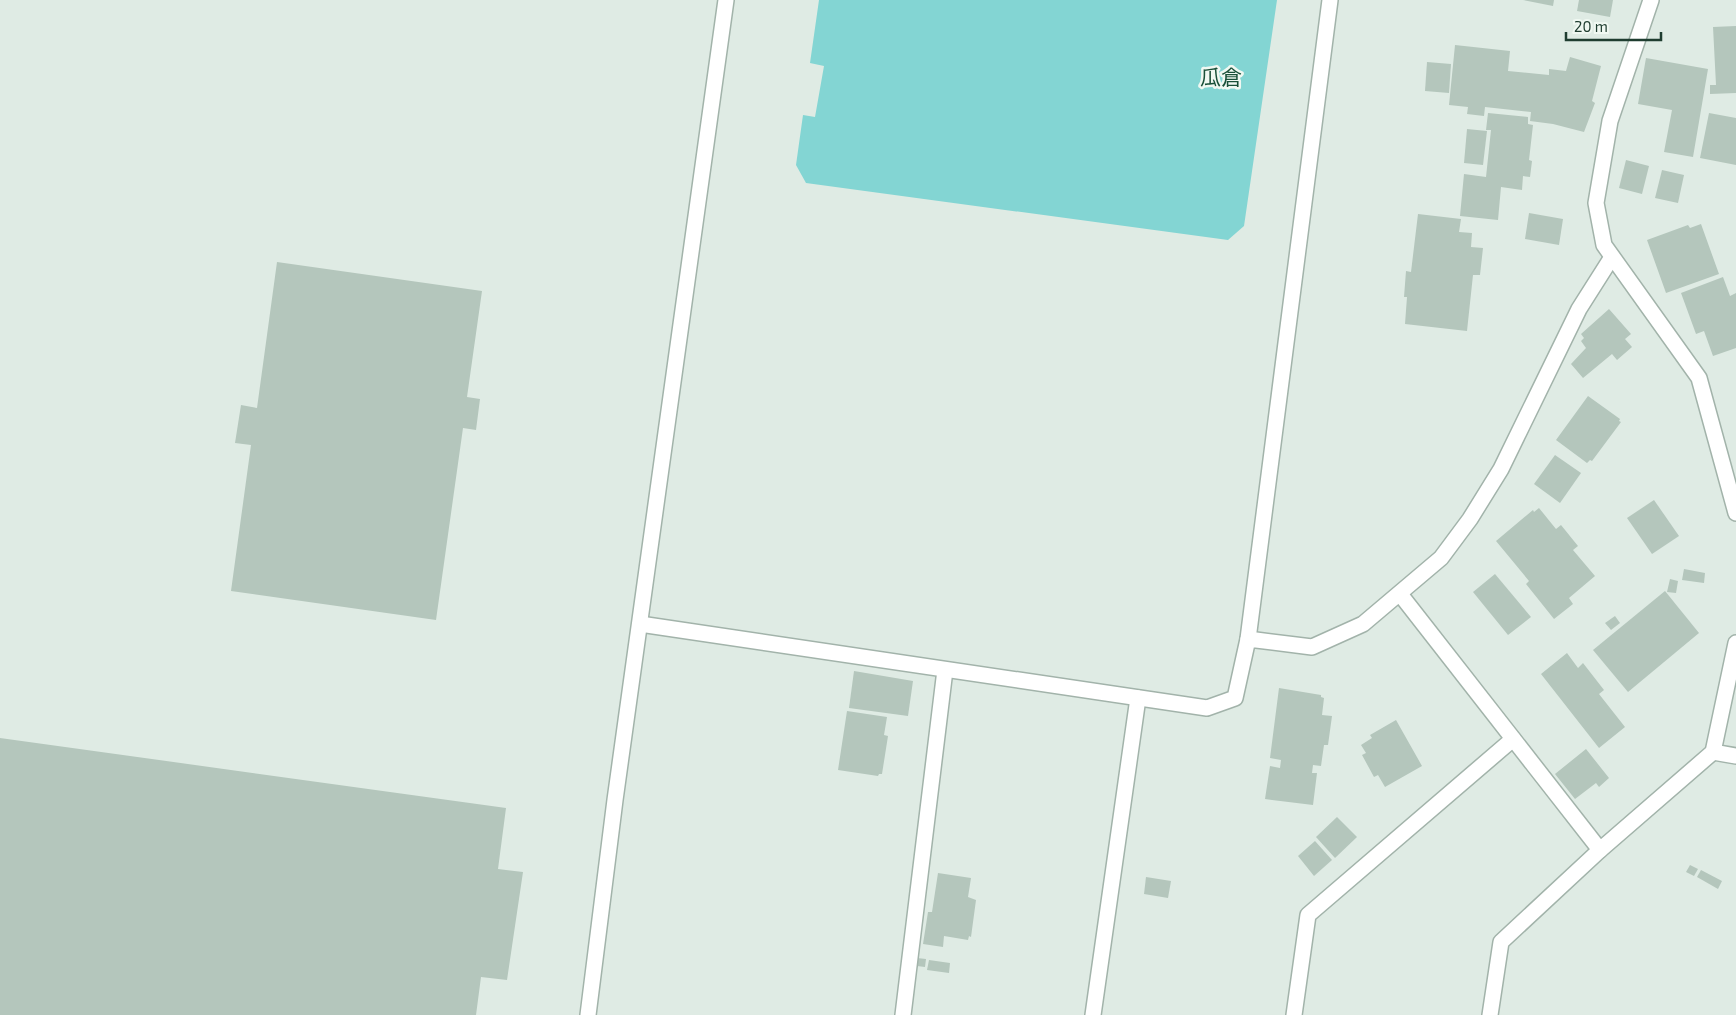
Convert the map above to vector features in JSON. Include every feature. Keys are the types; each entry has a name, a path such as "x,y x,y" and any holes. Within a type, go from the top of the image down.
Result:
{"street":[{"path":"588,1015 614,800 726,0"},
{"path":"640,624 1207,708 1235,698 1248,639 1330,0"},
{"path":"1652,0 1610,122 1596,203 1604,245 1699,378 1736,513"},
{"path":"1248,639 1312,647 1363,624 1441,558 1470,519 1500,469 1579,309 1612,257"},
{"path":"1400,594 1600,850"},
{"path":"1490,1015 1501,942 1600,850 1713,752 1736,643"},
{"path":"903,1015 945,670"},
{"path":"1093,1015 1138,698"},
{"path":"1294,1015 1308,916 1513,739"},
{"path":"1713,752 1736,756"}],"water":[{"path":"819,0 1277,0 1244,226 1228,240 806,183 796,165 803,115 815,117 824,66 810,63"}],"building":[{"path":"1523,0 1554,0 1553,6"},
{"path":"1579,0 1613,0 1610,17 1577,11"},
{"path":"1736,26 1736,93 1710,94 1710,85 1716,85 1713,27"},
{"path":"1455,45 1510,51 1508,71 1549,75 1549,69 1566,71 1570,57 1601,66 1592,101 1595,103 1584,132 1553,124 1530,121 1531,112 1485,107 1484,116 1467,114 1468,107 1449,105"},
{"path":"1646,58 1708,69 1693,157 1664,152 1672,110 1638,104"},
{"path":"1427,62 1451,64 1449,93 1425,91"},
{"path":"1488,113 1528,117 1528,124 1533,125 1529,160 1532,161 1530,177 1523,176 1522,190 1501,187 1498,220 1460,216 1464,174 1486,177 1491,130 1486,130"},
{"path":"1709,113 1736,118 1736,165 1700,158"},
{"path":"1467,129 1487,131 1483,165 1464,163"},
{"path":"1626,160 1649,166 1642,194 1619,188"},
{"path":"1662,170 1684,175 1678,203 1655,198"},
{"path":"1529,213 1563,219 1559,245 1525,239"},
{"path":"1418,214 1461,219 1459,232 1472,233 1471,247 1483,248 1480,275 1473,275 1467,331 1405,324 1407,297 1404,297 1406,271 1411,272"},
{"path":"1701,224 1719,274 1666,293 1647,240 1688,225 1690,228"},
{"path":"277,262 482,291 467,397 480,399 476,430 463,428 436,620 231,591 251,445 235,443 241,405 257,408"},
{"path":"1723,277 1730,296 1736,293 1736,348 1713,356 1704,331 1696,334 1681,293"},
{"path":"1609,309 1631,334 1625,339 1632,347 1617,360 1612,354 1583,378 1571,364 1586,348 1581,341 1584,338 1581,334"},
{"path":"1588,396 1620,419 1619,421 1621,422 1592,461 1590,460 1587,463 1556,440"},
{"path":"1555,455 1581,473 1560,503 1534,484"},
{"path":"1654,500 1679,536 1652,554 1627,518"},
{"path":"1539,508 1556,529 1561,525 1578,546 1573,550 1595,576 1569,598 1573,604 1554,619 1526,584 1529,581 1496,541 1533,510 1534,512"},
{"path":"1684,569 1705,573 1704,583 1682,580"},
{"path":"1495,574 1531,617 1508,635 1473,592"},
{"path":"1670,579 1678,581 1676,593 1667,592"},
{"path":"1665,591 1699,633 1628,692 1593,650"},
{"path":"1615,616 1620,623 1611,630 1605,623"},
{"path":"1567,653 1578,668 1583,663 1604,690 1599,694 1625,727 1599,748 1541,674"},
{"path":"854,671 913,681 908,716 849,708"},
{"path":"1279,688 1321,695 1324,698 1322,715 1332,716 1328,745 1324,745 1321,766 1313,765 1312,773 1317,773 1313,805 1265,799 1270,766 1280,768 1281,760 1270,758"},
{"path":"847,711 887,717 884,735 888,736 882,774 878,776 838,770"},
{"path":"1396,720 1422,766 1385,787 1378,775 1374,777 1362,755 1366,753 1361,745 1372,738 1370,735"},
{"path":"0,738 506,808 498,869 523,872 507,980 481,977 476,1015 0,1015"},
{"path":"1586,749 1609,778 1599,787 1596,783 1575,799 1555,774"},
{"path":"1337,817 1357,837 1335,858 1316,837"},
{"path":"1315,841 1332,860 1314,876 1298,856"},
{"path":"1690,865 1698,869 1694,876 1686,872"},
{"path":"1701,870 1722,881 1718,889 1697,877"},
{"path":"938,873 971,878 968,897 976,900 971,937 969,936 968,940 944,936 943,947 923,944 928,912 932,912"},
{"path":"1146,877 1171,881 1168,898 1144,894"},
{"path":"917,958 926,959 925,967 917,966"},
{"path":"929,960 950,963 949,973 927,970"}],"district":[{"name":"瓜倉","path":"1221,76"}]}
